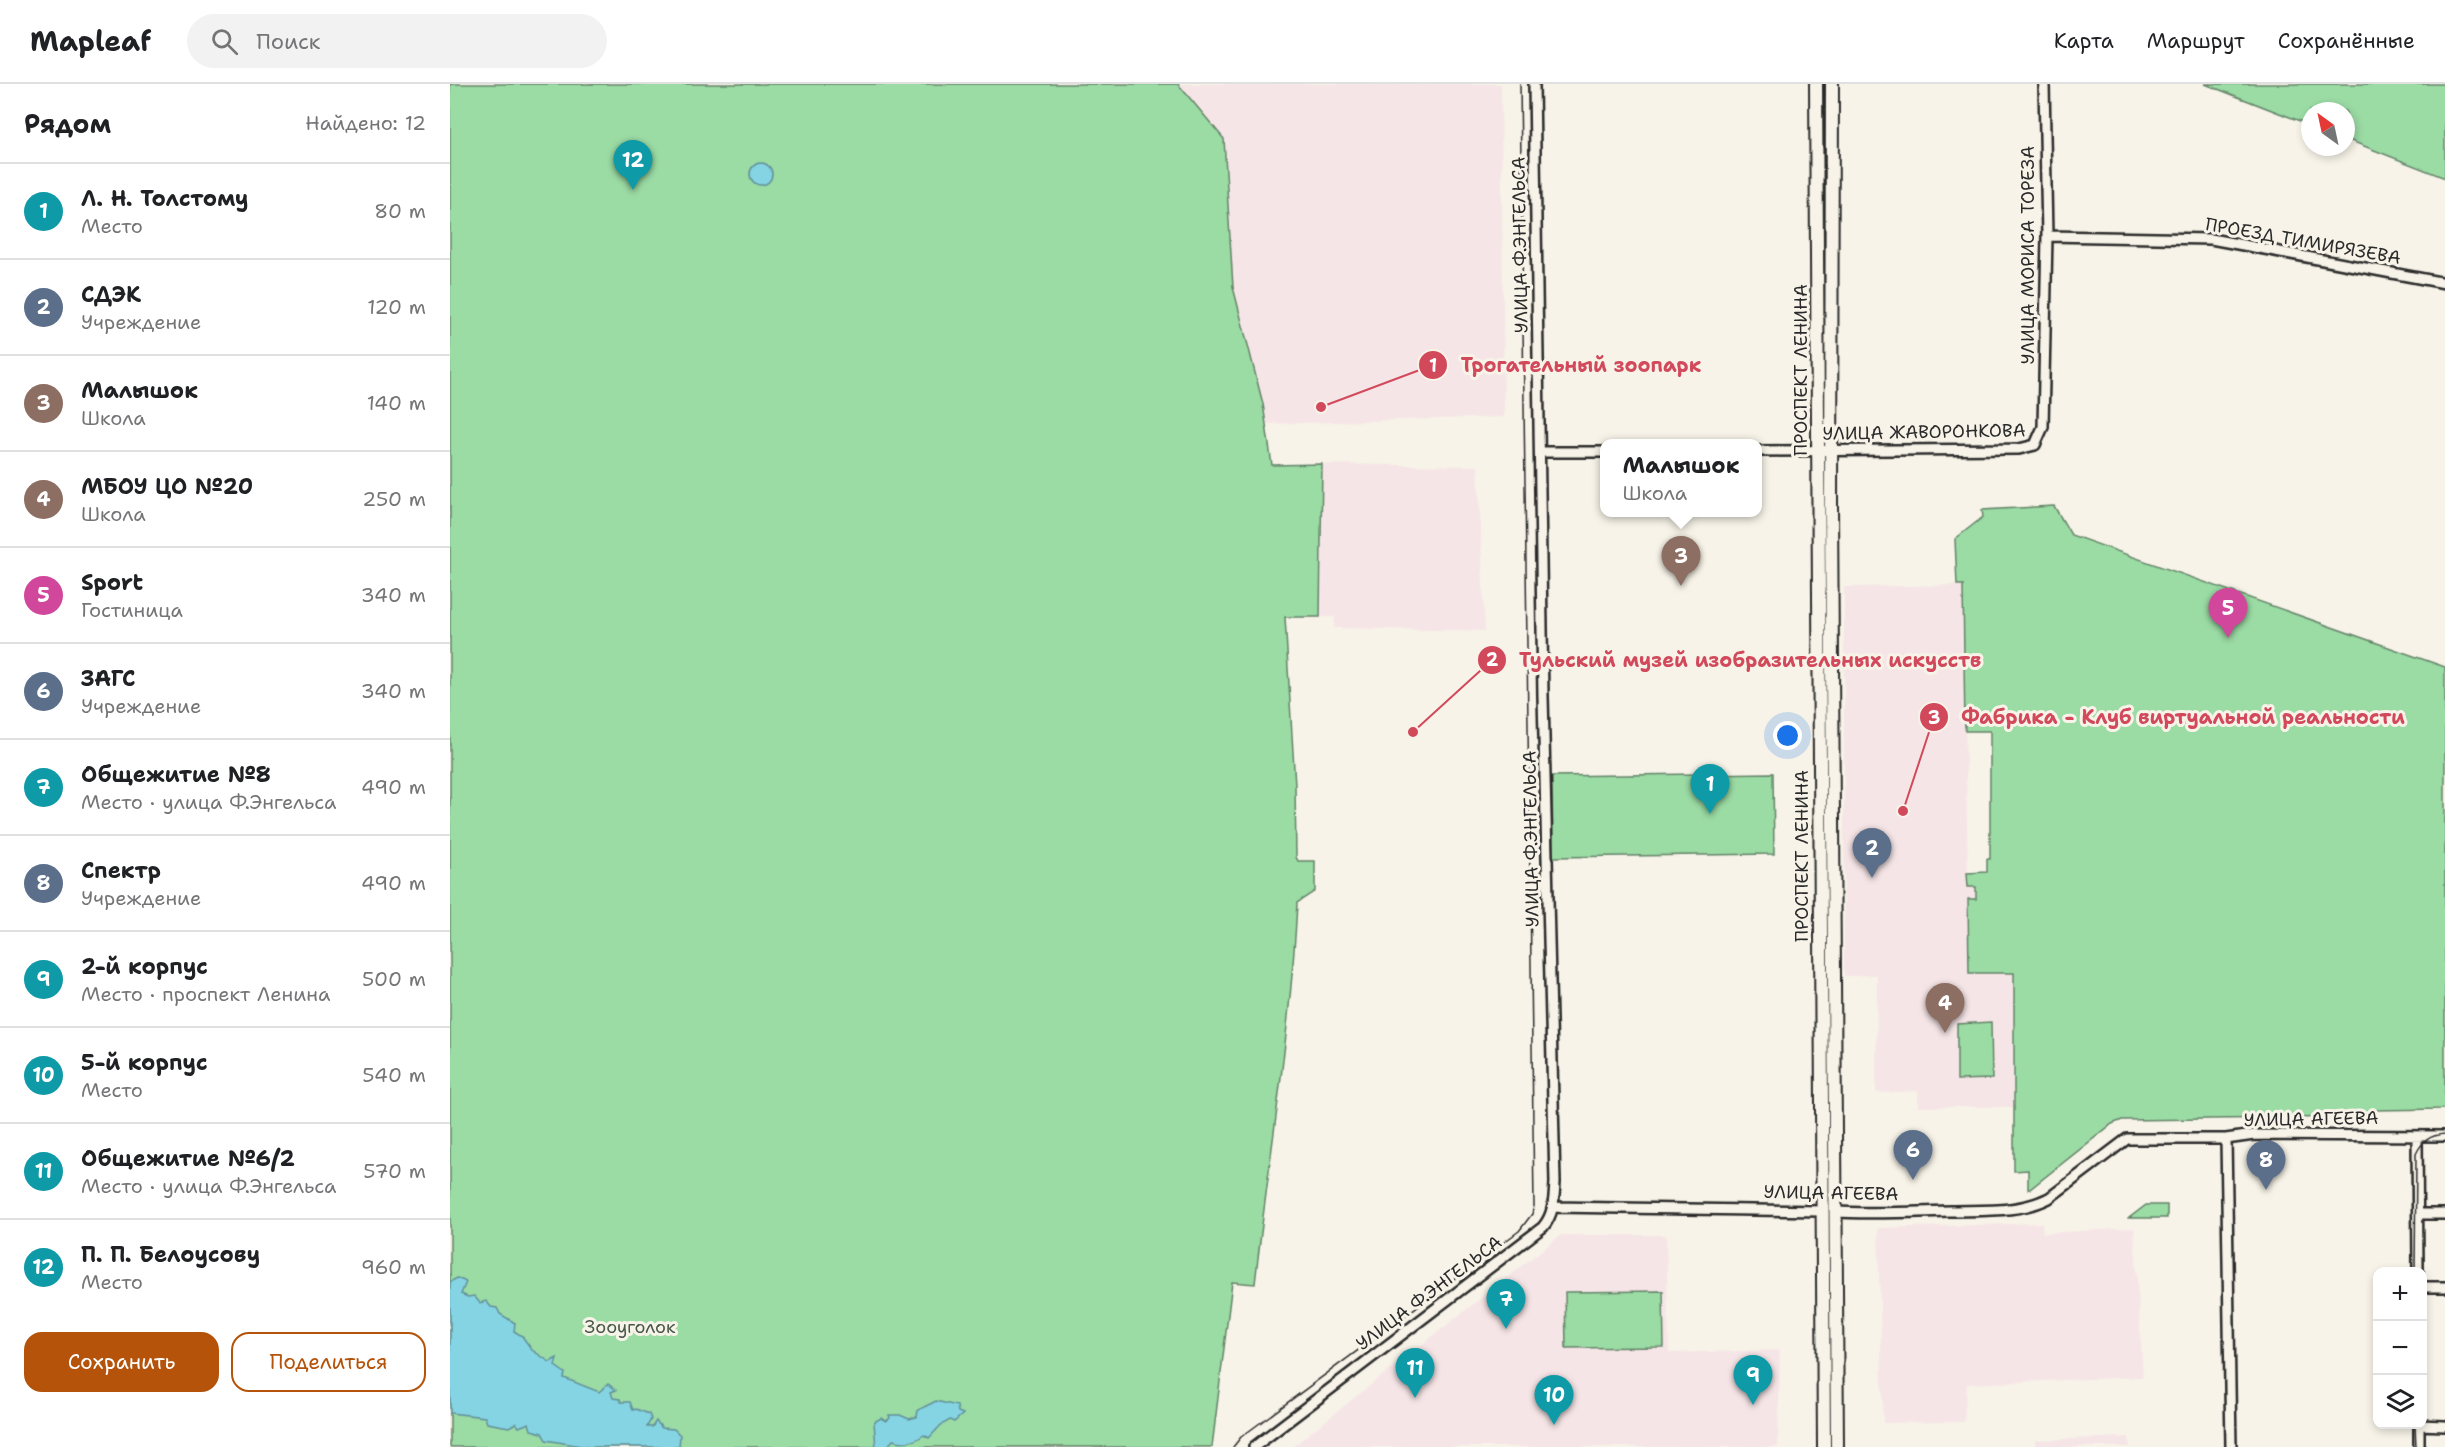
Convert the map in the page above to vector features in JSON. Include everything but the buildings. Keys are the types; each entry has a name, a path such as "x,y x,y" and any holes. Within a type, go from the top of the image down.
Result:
{"main road":[{"name":"ПРОСПЕКТ ЛЕНИНА","path":"1816,84 1825,451 1829,1211 1824,1447"},
{"name":"ПРОСПЕКТ ЛЕНИНА","path":"1825,451 1832,84"},
{"name":"ПРОСПЕКТ ЛЕНИНА","path":"1829,1211 1837,1447"}],"street":[{"name":"УЛИЦА Ф.ЭНГЕЛЬСА","path":"1254,1447 1544,1227 1550,1219 1553,1208 1534,84"},
{"name":"УЛИЦА МОРИСА ТОРЕЗА","path":"2043,427 2047,236 2044,84"},
{"name":"ПРОЕЗД ТИМИРЯЗЕВА","path":"2047,236 2211,239 2445,283"},
{"name":"УЛИЦА ЖАВОРОНКОВА","path":"1762,451 2027,448 2035,446 2043,427"},
{"path":"1540,452 1600,452"},
{"name":"УЛИЦА АГЕЕВА","path":"1553,1208 1829,1211 1867,1214 2007,1209 2036,1205 2049,1198 2127,1138 2226,1139 2254,1135 2445,1136"},
{"path":"2417,1136 2418,1267"},
{"path":"2226,1139 2231,1447"},
{"path":"2418,1214 2445,1214"},
{"path":"2427,1287 2445,1287"},
{"path":"2427,1425 2445,1426"},
{"path":"2419,1429 2419,1447"}],"shaded area":[{"path":"1178,84 1501,84 1504,417 1266,424 1233,287 1224,139"},
{"path":"1322,464 1478,466 1485,631 1334,628 1335,617 1320,617"},
{"path":"1963,585 1968,886 1976,887 1976,899 1968,900 1969,972 2014,972 2013,1107 1918,1107 1918,1091 1876,1093 1877,975 1844,976 1844,587"},
{"path":"2042,1223 2043,1233 2134,1228 2143,1377 1967,1384 1964,1422 1883,1423 1878,1228"},
{"path":"1561,1235 1666,1235 1669,1353 1780,1350 1778,1447 1292,1447"},
{"path":"2129,1437 2130,1447 2035,1447 2035,1440"}],"green space":[{"name":"Зооуголок","path":"450,84 1178,84 1224,139 1233,287 1263,404 1272,465 1322,464 1320,617 1285,617 1295,786 1296,857 1298,861 1315,861 1315,891 1297,903 1285,1046 1255,1284 1232,1282 1212,1447 450,1447"},
{"path":"2205,84 2445,84 2445,178 2355,143 2355,102 2301,102 2301,121"},
{"path":"2054,506 2071,535 2445,667 2445,1109 2374,1110 2368,1117 2122,1120 2112,1124 2030,1189 2028,1189 2028,1170 2014,1171 2014,973 1969,973 1968,899 1976,899 1976,887 1968,887 1967,873 1987,872 1987,859 1990,859 1990,731 1965,731 1963,585 1957,585 1955,539 1983,517 1982,510"},
{"path":"1773,773 1774,854 1553,857 1552,776"},
{"path":"1991,1022 1992,1079 1957,1080 1957,1024"},
{"path":"2146,1205 2167,1205 2167,1218 2129,1218"},
{"path":"1663,1291 1664,1347 1566,1348 1565,1292"}],"water":[{"path":"761,163 769,166 772,174 769,182 761,185 753,182 750,174 753,166"},
{"path":"457,1278 466,1282 461,1294 468,1297 474,1296 480,1303 486,1301 491,1307 497,1308 500,1314 515,1323 514,1331 522,1336 532,1350 550,1362 557,1358 555,1366 565,1373 564,1378 599,1392 608,1384 616,1390 611,1392 613,1398 620,1399 621,1402 630,1402 633,1410 649,1414 651,1419 647,1427 652,1427 656,1421 662,1428 674,1429 680,1435 679,1447 587,1447 546,1440 542,1433 531,1430 529,1423 519,1427 516,1423 509,1427 487,1423 485,1417 450,1413 450,1282"},
{"path":"936,1401 957,1406 958,1412 963,1414 954,1422 950,1420 941,1425 929,1438 924,1435 909,1442 893,1440 887,1447 876,1447 874,1422 881,1418 886,1421 890,1418 889,1415 900,1415 909,1419 917,1417 918,1410"}],"tram line":[{"path":"1233,1447 1241,1437 1519,1231 1532,1214 1534,1206 1520,84"},
{"path":"2415,1267 2416,1154 2427,1140 2445,1134"},
{"path":"2415,1429 2416,1447"}],"place":[{"name":"П. П. Белоусову","path":"633,190"},
{"name":"Трогательный зоопарк","path":"1321,407"},
{"name":"Малышок","path":"1681,586"},
{"name":"Sport","path":"2228,638"},
{"name":"Тульский музей изобразительных искусств","path":"1413,732"},
{"name":"Фабрика - Клуб виртуальной реальности","path":"1903,811"},
{"name":"Л. Н. Толстому","path":"1710,814"},
{"name":"СДЭК","path":"1872,878"},
{"name":"МБОУ ЦО №20","path":"1945,1033"},
{"name":"ЗАГС","path":"1913,1180"},
{"name":"Спектр","path":"2266,1190"},
{"name":"Общежитие №8","path":"1506,1329"},
{"name":"Общежитие №6/2","path":"1415,1398"},
{"name":"2-й корпус","path":"1753,1405"},
{"name":"5-й корпус","path":"1554,1425"}]}
